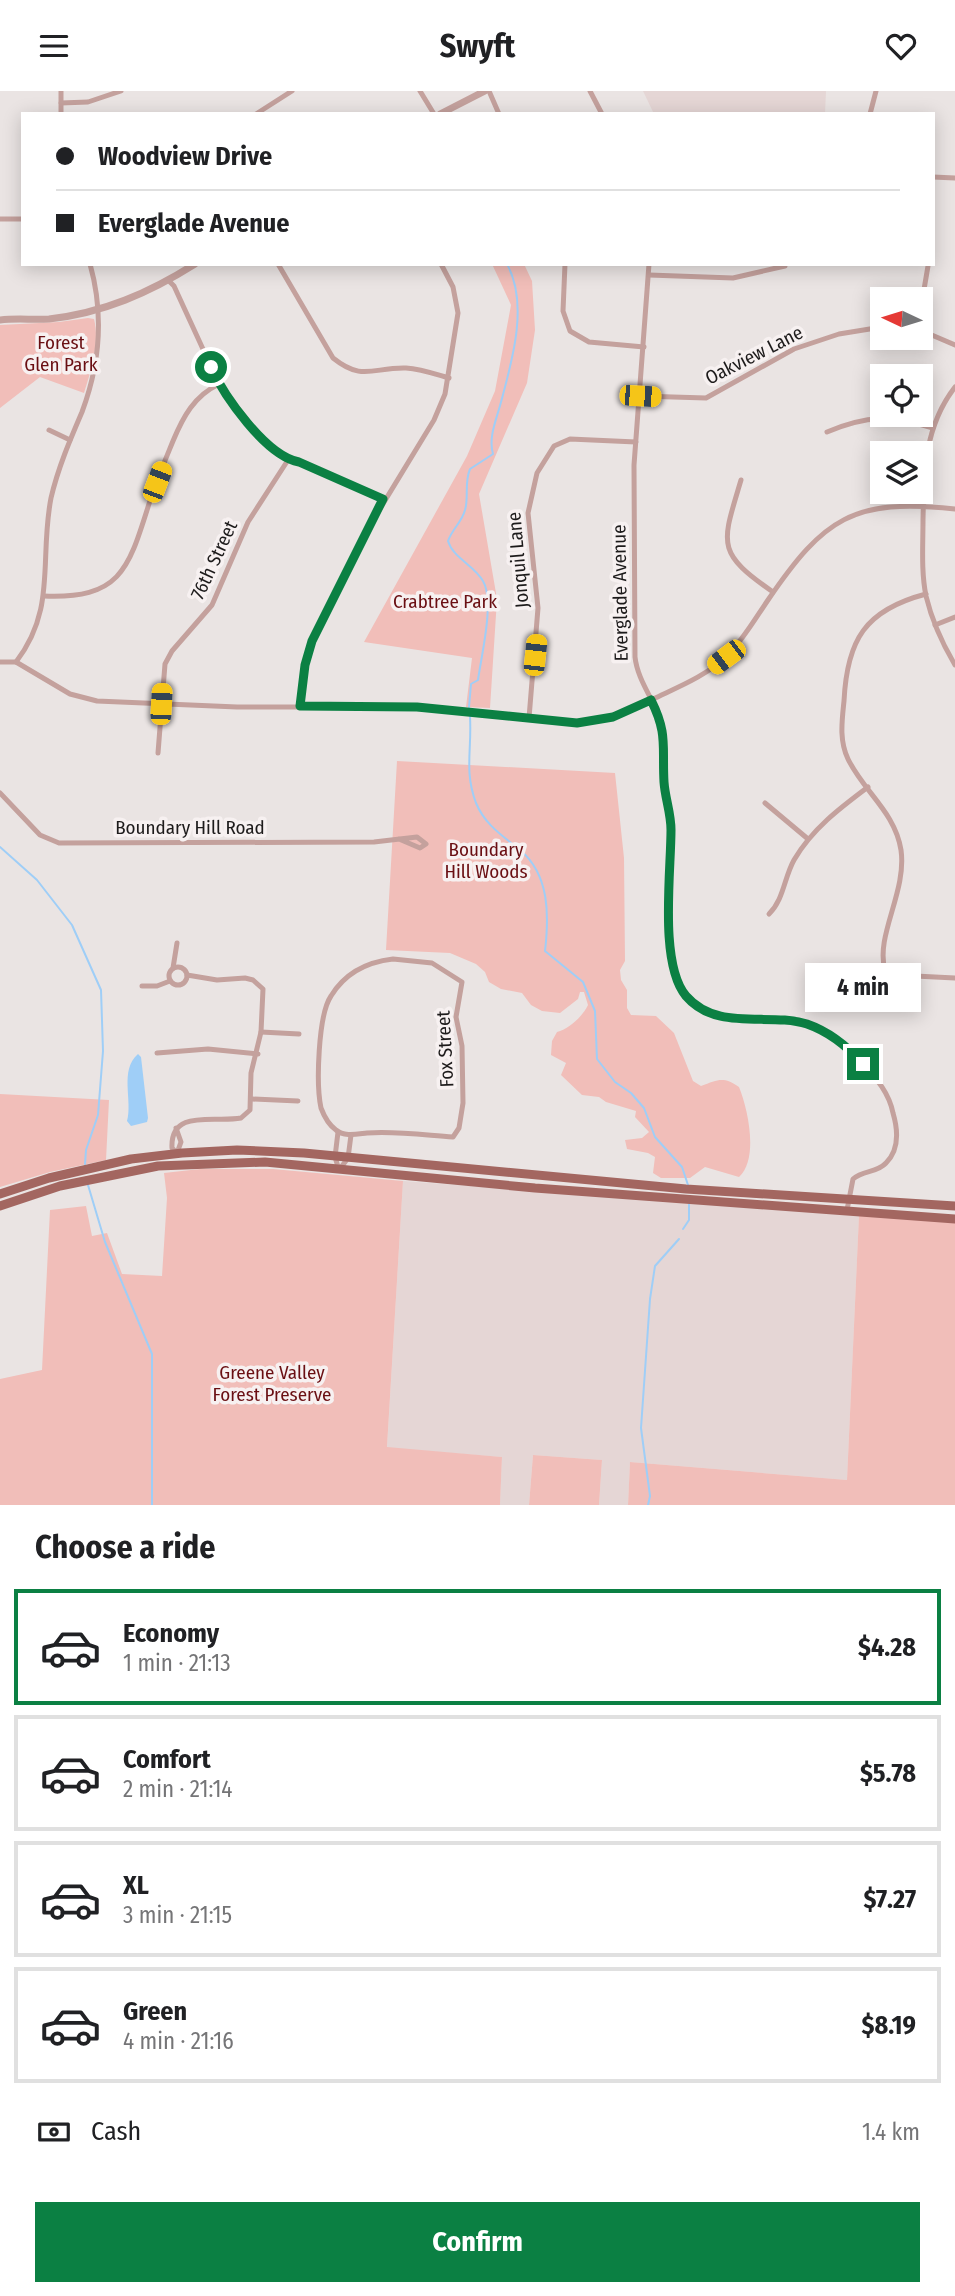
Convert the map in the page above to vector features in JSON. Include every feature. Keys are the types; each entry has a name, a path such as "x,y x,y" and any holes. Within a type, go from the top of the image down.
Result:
{"main road":[{"path":"0,1194 89,1168 177,1153 237,1150 686,1189 955,1206"},
{"path":"0,1206 60,1186 158,1166 265,1162 561,1190 955,1219"}],"street":[{"path":"61,91 61,112"},
{"path":"61,103 88,102 121,91"},
{"path":"259,112 292,91"},
{"path":"420,91 433,112"},
{"path":"444,112 487,91 498,112"},
{"path":"590,91 601,112"},
{"path":"871,112 876,91"},
{"path":"935,177 955,178"},
{"path":"0,219 21,219"},
{"path":"16,662 37,628 44,596 50,507 96,365 99,310 90,266"},
{"path":"0,318 47,319 99,310 136,297 192,266"},
{"path":"279,266 333,358 343,366 367,373 414,369 449,378"},
{"path":"300,706 305,665 312,641 383,499 434,420 445,394 458,313 453,287 442,266"},
{"path":"565,266 563,311 570,331 589,342 644,347"},
{"name":"Everglade Avenue","path":"649,266 633,489 635,657 639,676 662,722 664,738 664,783 671,827 670,958 674,975 687,997 708,1012 732,1018 807,1024 842,1042 874,1076 892,1108 897,1131 895,1148 884,1165 853,1179 848,1198"},
{"path":"649,275 733,278 785,266"},
{"path":"924,287 928,266"},
{"path":"169,281 174,286 219,384 262,439 288,460 299,462 383,499"},
{"name":"Oakview Lane","path":"640,396 706,398 794,349 839,334 870,329"},
{"path":"933,336 955,345"},
{"path":"44,596 91,593 115,579 124,569 134,552 181,419 207,390 219,384"},
{"path":"954,389 933,428 926,453 922,558 926,594 935,625 955,665"},
{"path":"827,432 851,422 878,418 900,418 933,428"},
{"path":"50,430 70,440"},
{"name":"Jonquil Lane","path":"529,718 538,608 528,513 537,473 554,446 570,439 636,442"},
{"name":"76th Street","path":"158,753 163,673 168,657 212,605 248,522 288,460"},
{"path":"741,480 728,526 730,550 738,567 773,592"},
{"path":"0,662 16,662 70,694 83,698 161,704 417,707 589,722 613,717 651,700 695,678 726,657 796,559 815,538 842,520 876,509 955,509"},
{"path":"926,594 900,601 876,616 858,636 848,659 843,742 849,762 893,823 902,862 899,893 884,945 882,962 885,970 895,975 955,978"},
{"path":"935,625 955,617"},
{"path":"769,914 778,905 790,870 808,839 868,787"},
{"name":"Boundary Hill Road","path":"0,793 40,835 59,843 349,842 399,839"},
{"path":"765,803 808,839"},
{"path":"173,968 182,968 187,975 186,981 181,985 175,985 168,975 173,968 177,943"},
{"name":"Fox Street","path":"338,1132 327,1121 320,1097 323,1015 330,996 360,967 384,960 432,963 462,982 456,1017 461,1046 463,1103 459,1128 453,1137 412,1132 351,1135"},
{"path":"177,1153 181,1142 176,1128 188,1121 241,1118 250,1109 251,1073 258,1054 264,995 260,984 245,978 217,980 187,975"},
{"path":"142,986 157,986 170,981"},
{"path":"261,1032 299,1034"},
{"path":"157,1053 208,1049 258,1054"},
{"path":"251,1099 299,1101"},
{"path":"338,1132 351,1135 348,1158 339,1170 335,1157 338,1132"},
{"path":"847,1210 848,1198"}],"shaded area":[{"path":"643,91 826,91 825,112 653,112"},
{"path":"403,1181 859,1215 847,1480 630,1462 628,1505 599,1505 602,1460 533,1455 529,1505 500,1505 502,1457 387,1448"}],"green space":[{"name":"Crabtree Park","path":"493,266 525,266 532,281 535,330 527,383 479,494 497,599 490,708 466,707 472,658 364,642 467,456 495,391 511,305"},
{"name":"Forest Glen Park","path":"94,319 96,337 92,366 84,393 40,377 0,408 0,325"},
{"name":"Boundary Hill Woods","path":"397,761 615,773 624,858 625,961 620,970 621,980 627,990 627,1008 631,1015 656,1016 674,1033 693,1081 701,1086 724,1080 739,1087 746,1108 750,1146 749,1158 739,1177 705,1167 690,1178 661,1178 653,1173 655,1157 627,1149 625,1140 642,1138 649,1132 635,1117 636,1111 606,1102 599,1097 582,1095 561,1075 566,1063 551,1055 552,1041 557,1032 571,1025 586,1009 588,1005 584,992 580,992 578,999 560,1013 542,1011 531,1005 522,993 501,989 489,982 485,972 476,964 450,953 386,950"},
{"path":"0,1094 109,1100 106,1160 50,1172 0,1187"},
{"name":"Greene Valley Forest Preserve","path":"200,1169 273,1169 403,1181 387,1447 502,1457 500,1505 0,1505 0,1379 42,1370 50,1210 86,1206 92,1236 107,1233 122,1274 162,1276 167,1198 164,1173"},
{"path":"859,1215 955,1222 955,1505 628,1505 630,1462 847,1480"},
{"path":"533,1455 602,1460 599,1505 529,1505"}],"water":[{"path":"138,1054 141,1057 148,1118 147,1122 131,1126 127,1121 128,1077 132,1061"}],"waterway":[{"path":"469,707 471,684 478,680 488,602 483,581 454,552 448,541 465,510 470,469 493,454 492,434 514,351 518,314 514,280 508,266"},
{"path":"470,717 469,770 476,803 489,824 520,850 537,871 547,910 545,951 583,982 595,1011 597,1059 615,1082 631,1093 644,1108 655,1137 682,1167 688,1185"},
{"path":"0,847 37,880 72,925 101,990 103,1051 98,1115 86,1150 85,1164"},
{"path":"88,1185 105,1242 152,1354 152,1505"},
{"path":"683,1229 689,1220 689,1204"},
{"path":"650,1496 641,1428 650,1299 655,1266 679,1239"},
{"path":"648,1505 650,1496"}],"route":[{"path":"211,367 219,384 262,439 288,460 299,462 383,499 317,628 305,665 300,706 417,707 577,723 613,717 651,700 662,722 664,738 664,783 671,827 670,958 681,989 692,1002 715,1015 812,1026 842,1042 863,1064"}]}
